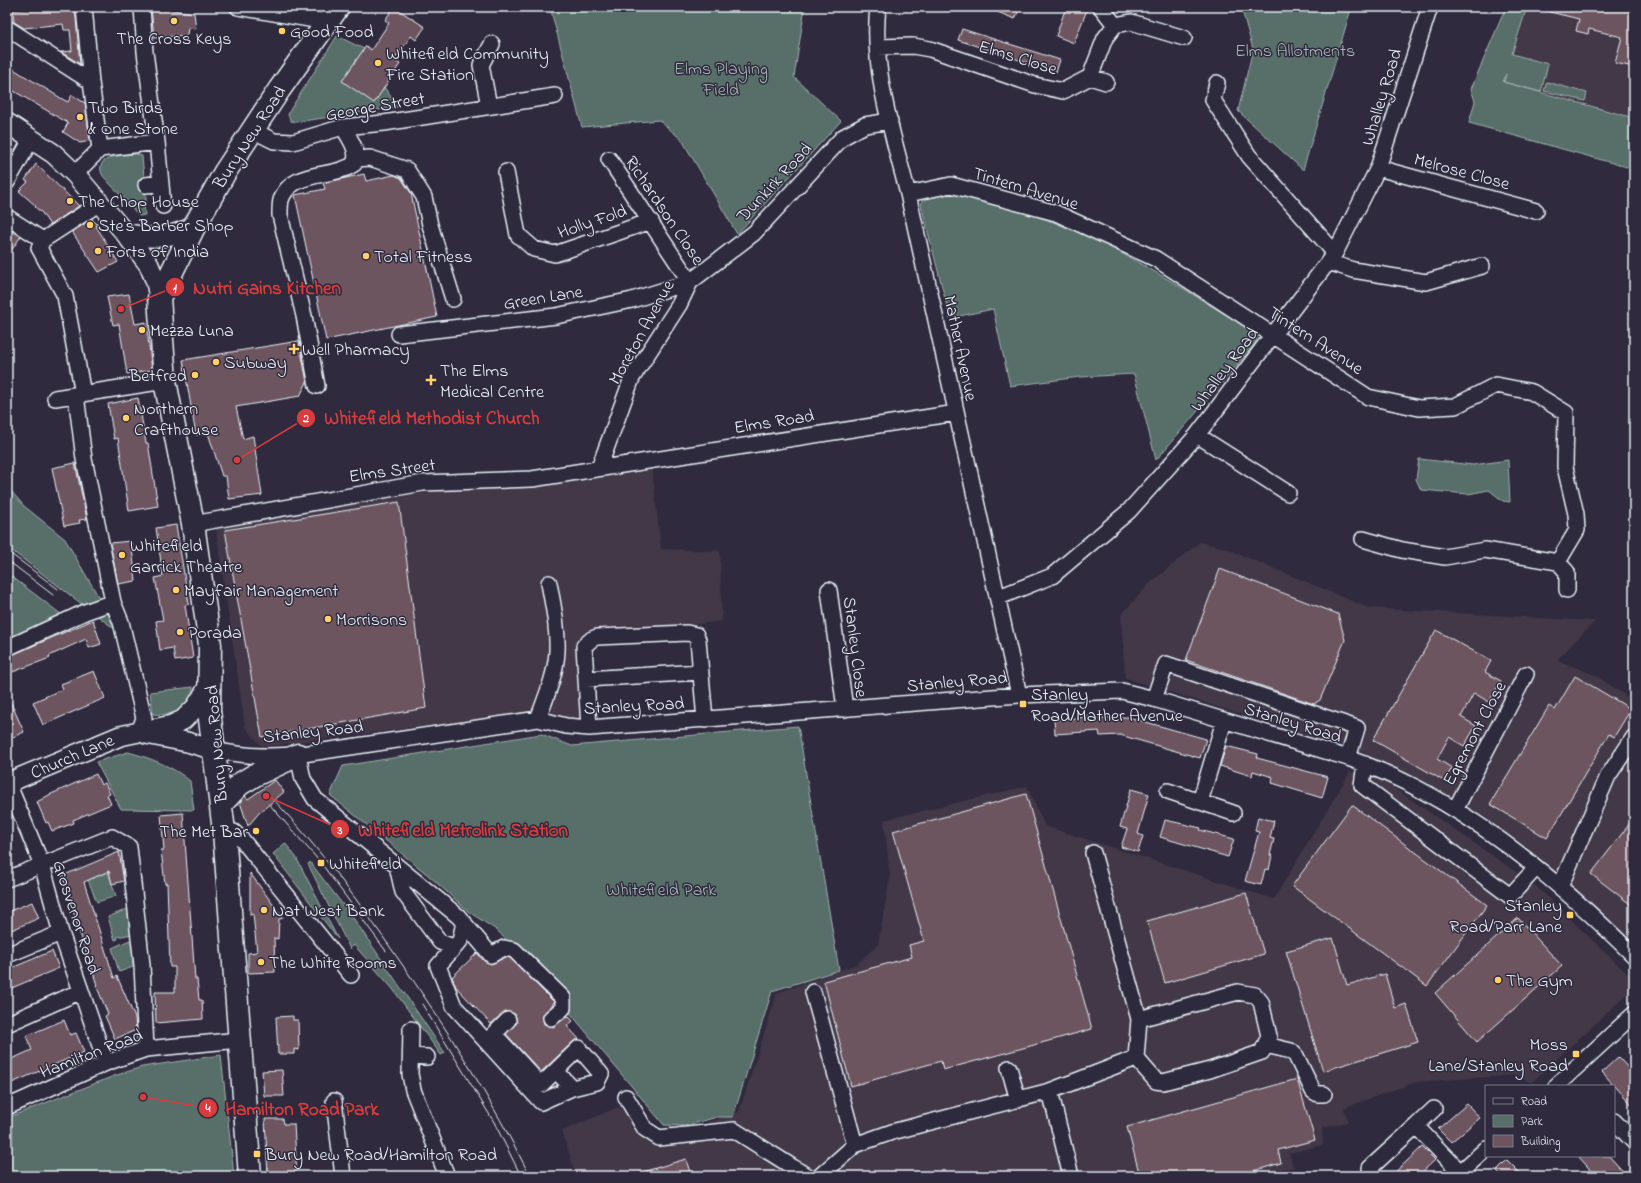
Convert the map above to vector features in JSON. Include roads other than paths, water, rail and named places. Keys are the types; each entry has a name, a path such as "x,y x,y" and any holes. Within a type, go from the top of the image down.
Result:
{"highway":[{"name":"Bury New Road","path":"250,1176 224,831 209,711 210,645 193,524 165,381 159,298 194,227 225,172 332,14"},
{"path":"221,804 240,784 255,775 298,755"}],"main road":[{"path":"7,123 32,138 54,154 76,174 125,233 149,265 156,282 159,298"},
{"path":"125,233 146,238 158,238 175,235 194,227"},
{"name":"Church Lane","path":"7,783 120,736 172,725 183,720 196,706 210,684"},
{"name":"Church Lane","path":"139,732 188,742 214,750"}],"street":[{"path":"84,7 91,82 100,149"},
{"path":"142,7 146,60 157,142 163,206"},
{"path":"238,7 332,14"},
{"name":"Mather Avenue","path":"878,7 877,47 890,120 999,597 1019,695"},
{"path":"1100,7 1115,25"},
{"name":"Whalley Road","path":"999,597 1052,576 1129,511 1197,435 1331,258 1378,168 1430,7"},
{"path":"1106,82 1090,77 1105,38 1115,25 1131,22 1184,38"},
{"path":"7,28 91,82"},
{"path":"489,106 482,65 492,44"},
{"name":"Elms Close","path":"877,47 913,46 930,49 1035,85 1063,91 1090,77"},
{"path":"1217,83 1213,100 1249,156 1331,258 1353,270 1426,282 1482,266"},
{"name":"George Street","path":"252,130 268,139 281,143 306,139 343,127 384,123 555,96"},
{"name":"Dunkirk Road","path":"690,282 754,233 843,136 865,125 890,120"},
{"path":"317,386 304,316 280,215 281,200 288,188 299,180 350,167 356,159 354,146 343,127"},
{"path":"7,182 32,138"},
{"path":"76,174 100,149 157,142"},
{"path":"356,159 370,158 407,170 424,197 430,225 453,299"},
{"name":"Richardson Close","path":"609,159 690,282"},
{"name":"Melrose Close","path":"1378,168 1536,211"},
{"name":"Holly Fold","path":"506,172 518,235 534,249 555,254 651,221"},
{"path":"146,185 161,183"},
{"name":"Tintern Avenue","path":"908,194 951,185 1056,213 1156,259 1368,397 1419,408 1455,406 1496,385 1532,392 1566,414 1565,467 1576,514 1577,530 1558,562"},
{"path":"100,203 43,240 40,248 65,296 80,394 84,459 113,602 121,622 144,718 139,732"},
{"path":"7,217 43,240"},
{"name":"Green Lane","path":"399,334 556,316 632,300 690,282"},
{"name":"Moreton Avenue","path":"598,468 632,378 679,305 690,282"},
{"path":"55,398 165,381"},
{"name":"Elms Road","path":"598,468 956,413"},
{"path":"1197,435 1288,492"},
{"name":"Elms Street","path":"193,524 423,482 532,479 598,468"},
{"path":"1363,539 1402,550 1445,557 1484,550 1558,562 1567,572 1567,590"},
{"path":"538,719 552,678 557,651 555,617 549,583"},
{"name":"Stanley Close","path":"829,590 845,709"},
{"path":"7,648 85,612 113,602"},
{"path":"589,728 584,646 592,639 597,637 692,633 698,640 705,720"},
{"path":"1154,698 1166,664 1357,728 1348,758"},
{"path":"586,679 701,672"},
{"name":"Egremont Close","path":"1455,810 1526,674"},
{"name":"Stanley Road","path":"214,750 246,756 272,757 298,755 538,719 566,726 589,728 1019,695 1122,691 1154,698 1224,721 1348,758 1409,784 1455,810 1497,838 1560,887 1634,956"},
{"path":"1200,802 1224,721"},
{"path":"1560,887 1608,776 1634,737"},
{"path":"298,755 303,778 315,799 464,922 491,955 504,948 514,950 563,998 563,1008 551,1018"},
{"path":"1365,764 1362,785 1510,896 1536,868"},
{"name":"Grosvenor Road","path":"7,783 42,865 61,933 106,1063"},
{"path":"1168,791 1233,813"},
{"path":"224,831 234,832 243,841 350,975"},
{"path":"7,879 112,837 129,847 142,965 146,1049"},
{"path":"1093,854 1139,1019 1136,1058 1156,1081 1163,1082 1210,1070 1262,1052 1269,1036 1260,1002 1255,995 1248,993 1238,992 1139,1019"},
{"path":"397,866 403,892 440,942 453,948"},
{"path":"464,922 460,941 438,966 454,1006 541,1102 572,1088 597,1082 601,1074 581,1051 541,1085 494,1034 508,1020"},
{"path":"7,955 61,933"},
{"path":"7,1024 81,991"},
{"path":"813,992 854,1145"},
{"path":"1557,1085 1634,1014"},
{"path":"411,1029 410,1074 413,1090 448,1176"},
{"name":"Hamilton Road","path":"7,1107 106,1063 146,1049 239,1040"},
{"path":"1266,1045 1291,1051 1296,1056 1313,1091 1318,1094 1324,1094"},
{"path":"411,1056 427,1057"},
{"path":"822,1175 854,1145 892,1132 1050,1091 1136,1058"},
{"path":"1009,1068 1018,1100"},
{"path":"560,1076 572,1088"},
{"path":"1050,1091 1071,1176"},
{"path":"626,1097 645,1129 659,1138 734,1130 806,1176"},
{"path":"334,1100 343,1176"},
{"path":"1370,1168 1434,1109"},
{"path":"1615,1122 1634,1142"},
{"path":"1416,1126 1460,1175 1485,1150"}],"tram line":[{"path":"7,551 58,589"},
{"path":"7,560 53,595"},
{"path":"274,800 307,837 338,876 415,983 451,1037 484,1092 530,1176"},
{"path":"269,804 321,863 386,951"},
{"path":"422,1004 494,1122 521,1176"}],"place":[{"name":"The Cross Keys","path":"174,21"},
{"name":"Good Food","path":"282,31"},
{"name":"Whitefield Community Fire Station","path":"378,63"},
{"name":"Two Birds & One Stone","path":"80,117"},
{"name":"The Chop House","path":"70,201"},
{"name":"Ste's Barber Shop","path":"90,225"},
{"name":"Forts of India","path":"98,251"},
{"name":"Total Fitness","path":"366,256"},
{"name":"Nutri Gains Kitchen","path":"121,309"},
{"name":"Mezza Luna","path":"142,330"},
{"name":"Well Pharmacy","path":"294,349"},
{"name":"Subway","path":"216,362"},
{"name":"Betfred","path":"195,375"},
{"name":"The Elms Medical Centre","path":"431,380"},
{"name":"Northern Crafthouse","path":"126,418"},
{"name":"Whitefield Methodist Church","path":"237,460"},
{"name":"Whitefield Garrick Theatre","path":"122,555"},
{"name":"Mayfair Management","path":"176,590"},
{"name":"Morrisons","path":"328,619"},
{"name":"Porada","path":"180,632"},
{"name":"Stanley Road/Mather Avenue","path":"1023,704"},
{"name":"Whitefield Metrolink Station","path":"266,796"},
{"name":"The Met Bar","path":"256,831"},
{"name":"Whitefield","path":"321,863"},
{"name":"Nat West Bank","path":"264,910"},
{"name":"Stanley Road/Parr Lane","path":"1570,915"},
{"name":"The White Rooms","path":"261,962"},
{"name":"The Gym","path":"1498,980"},
{"name":"Moss Lane/Stanley Road","path":"1576,1054"},
{"name":"Hamilton Road Park","path":"143,1097"},
{"name":"Bury New Road/Hamilton Road","path":"257,1154"}],"park label":[{"name":"Elms Allotments","path":"1295,50"},
{"name":"Elms Playing Field","path":"721,78"},
{"name":"Whitefield Park","path":"661,889"}]}
